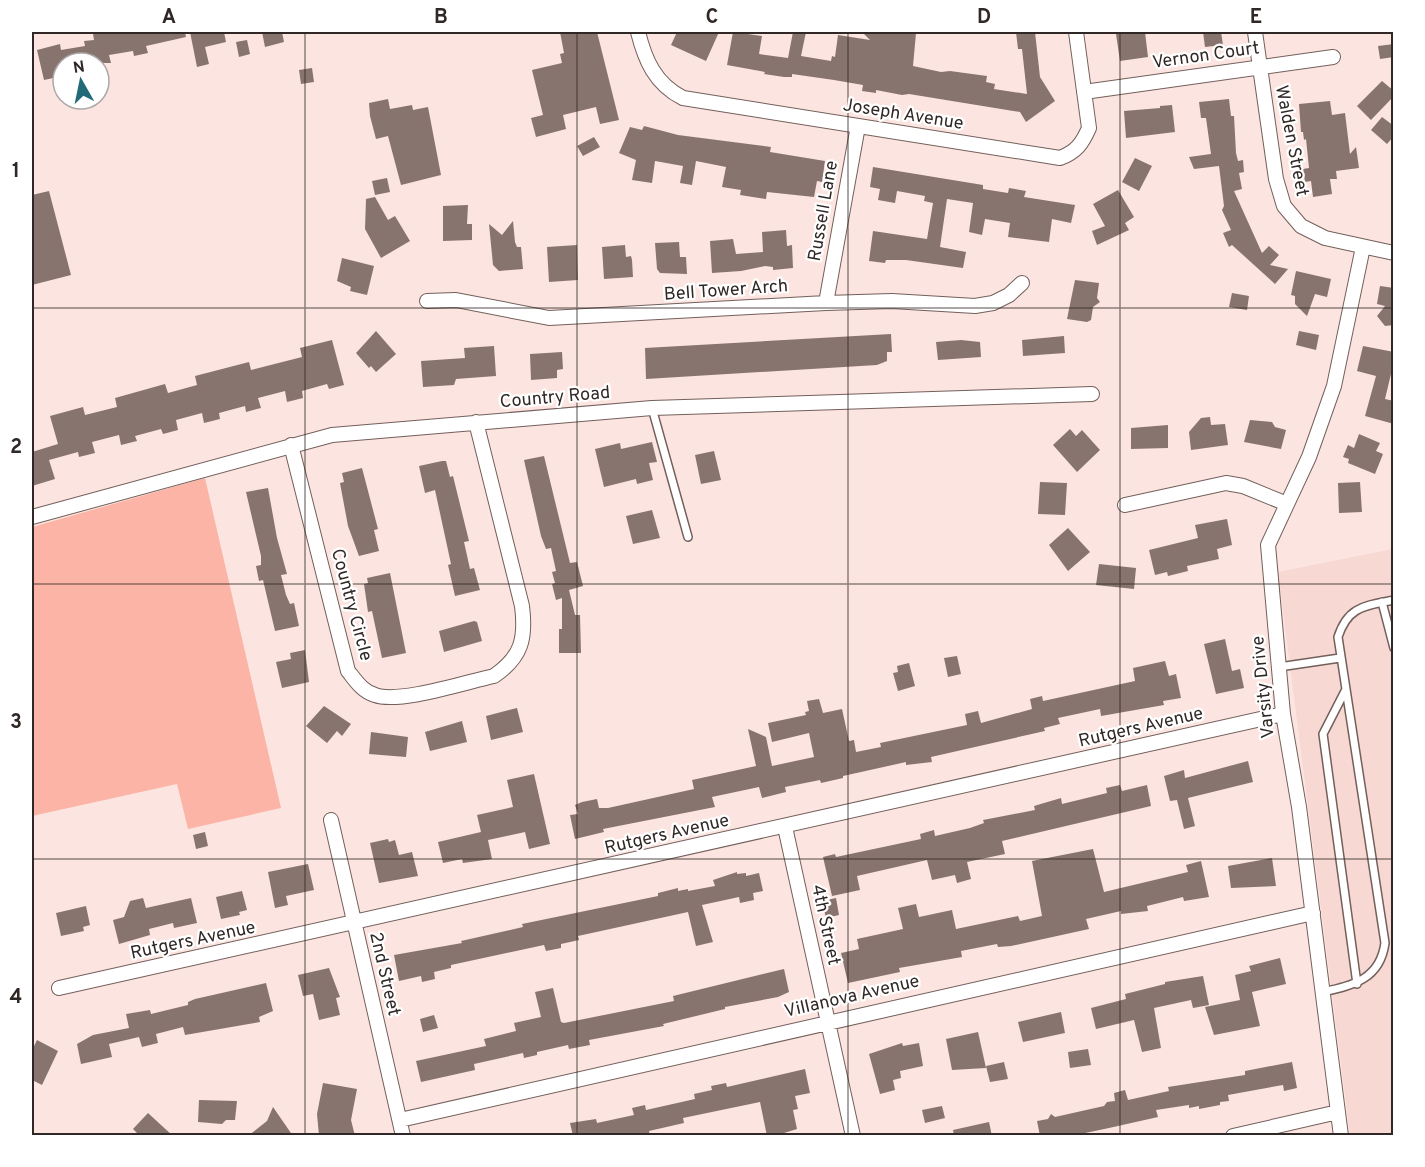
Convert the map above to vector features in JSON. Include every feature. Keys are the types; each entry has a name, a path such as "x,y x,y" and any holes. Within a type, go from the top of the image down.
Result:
{"street":[{"name":"Joseph Avenue","path":"638,32 650,69 670,92 683,98 1060,158 1072,153 1083,143 1089,129 1076,32"},
{"name":"Walden Street","path":"1255,32 1276,180 1284,206 1301,226 1325,238 1394,253"},
{"name":"Vernon Court","path":"1084,92 1333,57"},
{"name":"Russell Lane","path":"826,303 858,126"},
{"name":"Varsity Drive","path":"1341,1136 1313,913 1283,714 1268,545 1309,457 1334,386 1363,248"},
{"name":"Bell Tower Arch","path":"427,301 456,300 549,318 892,301 975,306 993,303 1009,295 1023,283"},
{"name":"Country Road","path":"32,517 332,435 652,408 1092,394"},
{"name":"Country Circle","path":"291,446 348,671 359,686 374,695 391,699 494,676 505,668 517,654 525,632 522,606 476,422"},
{"path":"1125,505 1226,483 1242,486 1287,504"},
{"name":"Rutgers Avenue","path":"59,988 354,924 1283,714"},
{"name":"2nd Street","path":"331,820 403,1136"},
{"name":"4th Street","path":"785,827 853,1136"},
{"name":"Villanova Avenue","path":"399,1120 827,1021 1313,913"},
{"path":"1233,1136 1338,1112"}],"lane":[{"path":"652,408 688,537"},
{"path":"1323,992 1357,984 1376,969 1384,954 1386,943 1338,637 1349,614 1361,607 1394,600"},
{"path":"1382,602 1394,648"},
{"path":"1279,667 1340,658"},
{"path":"1345,691 1323,734 1357,984"}],"shaded area":[{"path":"205,478 281,808 188,829 177,784 32,816 32,527"},
{"path":"1393,549 1393,1135 1350,1135 1278,572"}],"building":[{"path":"185,32 186,37 146,46 148,53 134,56 133,51 111,55 111,51 51,51 51,79 44,80 37,50 60,44 61,50 85,46 84,41 94,40 93,34"},
{"path":"190,32 224,32 226,42 205,47 209,64 197,67"},
{"path":"262,32 282,32 284,42 265,47"},
{"path":"560,32 597,32 619,120 600,124 596,107 563,115 566,129 536,137 531,118 543,115 532,70 562,63 560,54 564,53"},
{"path":"677,32 719,32 706,61 671,45"},
{"path":"733,32 762,36 759,54 788,58 793,32 806,32 801,56 831,61 832,56 835,57 838,35 870,40 862,32 916,33 913,66 941,72 987,76 986,82 995,84 994,89 1027,94 1022,49 1018,49 1016,32 1035,32 1040,77 1055,101 1026,122 1020,112 909,94 902,95 876,90 876,93 862,91 863,85 834,80 792,74 792,77 784,77 764,74 765,72 727,65"},
{"path":"1145,32 1148,57 1120,61 1116,34"},
{"path":"1203,32 1221,32 1223,45 1205,47"},
{"path":"247,40 250,54 239,57 236,42"},
{"path":"1394,44 1394,57 1380,59 1378,46"},
{"path":"312,68 314,82 301,84 299,70"},
{"path":"1382,81 1394,91 1394,96 1371,120 1357,106"},
{"path":"388,99 390,109 412,105 413,110 428,107 441,175 401,185 388,136 376,139 370,116 369,103"},
{"path":"1229,99 1231,116 1234,116 1236,153 1238,161 1243,160 1244,172 1239,173 1242,189 1234,191 1262,253 1269,246 1279,255 1270,265 1288,269 1275,284 1232,245 1229,247 1223,233 1231,230 1222,210 1224,206 1219,166 1194,169 1189,157 1211,154 1206,118 1201,118 1199,102"},
{"path":"1330,101 1332,115 1345,113 1350,154 1356,147 1359,168 1336,171 1337,179 1330,179 1332,194 1313,197 1311,181 1305,182 1303,169 1309,168 1306,139 1304,140 1303,132 1301,132 1299,104"},
{"path":"1172,105 1175,132 1126,138 1124,111"},
{"path":"1382,117 1394,126 1394,136 1387,144 1371,130"},
{"path":"644,126 678,135 771,147 770,152 825,161 822,182 817,181 814,197 767,192 766,199 740,195 741,190 722,187 726,167 696,161 692,185 680,183 683,166 655,161 652,183 632,180 636,160 619,153 630,127 642,130"},
{"path":"594,137 600,147 583,156 577,146"},
{"path":"1135,158 1152,166 1139,191 1122,182"},
{"path":"873,167 983,185 983,189 1008,193 1009,188 1026,191 1024,197 1075,205 1071,223 1052,219 1049,242 1008,237 1010,223 985,219 982,235 969,232 973,203 947,199 940,247 966,252 963,268 906,260 886,260 885,263 869,261 873,231 927,239 933,203 924,201 925,196 897,191 895,203 878,200 880,189 870,187"},
{"path":"387,178 390,192 375,195 372,181"},
{"path":"1118,190 1134,217 1125,223 1129,230 1097,245 1092,231 1105,226 1093,204"},
{"path":"49,191 71,275 32,285 32,195"},
{"path":"375,197 388,220 395,216 410,241 381,258 365,229 366,199"},
{"path":"468,205 467,224 472,224 472,240 443,241 443,206"},
{"path":"513,221 515,242 517,247 521,247 523,269 499,271 493,265 489,224 502,235"},
{"path":"786,230 787,246 792,245 793,268 773,270 773,267 765,266 741,271 712,273 710,241 733,239 736,254 763,252 762,232"},
{"path":"679,242 680,257 686,257 687,274 660,273 657,269 655,243"},
{"path":"577,245 578,280 549,282 547,247"},
{"path":"625,245 626,257 631,256 632,260 633,277 604,279 602,247"},
{"path":"342,258 374,266 367,295 350,291 351,287 337,281"},
{"path":"1296,271 1331,279 1327,297 1315,294 1307,316 1295,304 1295,296 1291,295"},
{"path":"1075,280 1099,283 1097,298 1100,302 1093,307 1091,320 1087,322 1067,319"},
{"path":"1380,286 1394,288 1394,325 1385,326 1377,316 1385,306 1377,304"},
{"path":"1232,293 1249,296 1247,310 1229,307"},
{"path":"376,331 396,354 376,372 371,366 369,368 356,353"},
{"path":"1299,331 1319,335 1316,350 1296,345"},
{"path":"891,334 892,352 887,352 887,361 877,365 646,379 645,348"},
{"path":"1064,336 1065,353 1023,356 1022,340"},
{"path":"332,340 344,385 329,389 327,384 302,391 303,398 287,402 285,391 258,398 261,408 246,412 245,406 219,413 220,419 204,423 202,413 176,420 178,430 163,434 161,429 135,436 137,441 121,445 119,435 92,442 95,453 79,457 78,452 49,460 55,479 32,486 32,452 58,444 50,416 83,407 85,415 117,407 115,398 165,384 168,393 197,385 195,376 249,362 251,370 302,357 300,348"},
{"path":"961,340 980,342 981,357 938,360 936,342"},
{"path":"494,346 496,376 456,379 454,385 423,387 421,361 465,358 464,348"},
{"path":"1363,346 1394,352 1394,374 1391,374 1385,399 1394,401 1394,424 1365,416 1376,376 1357,371"},
{"path":"562,352 563,369 557,370 557,378 531,380 530,354"},
{"path":"1210,417 1211,425 1225,424 1228,445 1191,450 1189,432 1201,418"},
{"path":"1250,420 1272,422 1275,427 1286,430 1281,449 1244,442"},
{"path":"1168,425 1168,448 1131,449 1131,428"},
{"path":"1070,429 1076,436 1082,430 1100,450 1077,472 1053,445"},
{"path":"1359,434 1380,443 1376,451 1383,454 1375,474 1348,463 1349,459 1343,457 1348,445 1354,448"},
{"path":"652,442 657,462 649,463 653,480 637,484 636,479 604,487 595,449 620,443 621,449"},
{"path":"714,451 721,480 701,484 695,455"},
{"path":"544,456 570,563 577,562 583,586 569,590 575,615 580,615 581,653 559,653 562,598 556,600 552,572 556,571 551,548 546,549 541,536 524,460"},
{"path":"446,461 450,477 453,476 469,541 464,542 470,569 474,568 480,590 455,596 448,565 451,564 435,490 425,493 419,466"},
{"path":"362,468 378,529 374,530 379,551 359,556 348,526 340,483 344,482 342,473"},
{"path":"1040,482 1067,483 1065,515 1038,514"},
{"path":"1360,482 1362,512 1339,513 1338,483"},
{"path":"268,488 277,538 287,574 281,575 290,604 294,603 299,626 275,631 263,580 259,581 256,566 261,565 261,556 246,492"},
{"path":"652,510 660,538 633,544 626,516"},
{"path":"1227,519 1232,545 1217,549 1219,559 1187,566 1188,571 1168,576 1167,572 1155,575 1149,550 1198,538 1195,525"},
{"path":"1068,528 1090,552 1068,571 1049,545"},
{"path":"1099,564 1136,568 1134,589 1096,585"},
{"path":"390,573 406,653 382,658 372,611 368,612 364,584 368,583 367,578"},
{"path":"477,622 482,641 444,652 439,631"},
{"path":"1225,639 1232,671 1240,669 1244,688 1216,694 1204,644"},
{"path":"305,650 309,682 282,688 276,662 291,659 290,653"},
{"path":"957,656 961,674 948,677 944,658"},
{"path":"1165,661 1169,676 1176,674 1181,698 1163,701 1164,705 1101,716 1100,709 1058,718 1060,724 1044,728 1045,731 931,757 932,762 906,765 906,762 821,783 820,780 785,787 786,792 762,798 759,787 712,797 715,807 603,829 604,832 575,839 570,815 578,814 575,805 582,802 597,799 599,808 608,808 694,789 692,780 756,766 748,729 766,737 772,766 814,757 809,733 772,742 768,723 806,715 805,712 809,711 807,701 819,699 823,713 842,709 849,741 854,740 856,752 881,747 880,743 967,725 965,714 978,711 981,723 1032,709 1030,699 1042,696 1043,701 1135,681 1133,668"},
{"path":"909,663 915,686 898,691 893,673 898,672 897,666"},
{"path":"324,706 351,724 342,736 337,731 327,743 306,726"},
{"path":"517,708 523,732 491,740 486,716"},
{"path":"462,721 467,742 430,751 425,732"},
{"path":"371,732 408,737 406,757 369,754"},
{"path":"1248,761 1253,782 1188,798 1195,826 1184,829 1177,800 1170,801 1164,776 1184,770 1185,778"},
{"path":"534,774 550,844 529,849 525,832 488,840 492,859 463,863 462,859 443,863 438,842 481,832 477,815 513,807 507,780"},
{"path":"1120,785 1122,791 1147,785 1151,806 1002,841 1005,854 967,862 971,879 957,883 955,875 932,880 927,860 857,876 860,890 832,896 823,857 835,854 836,857 921,839 920,834 934,830 935,836 970,828 984,823 983,820 1035,810 1034,806 1061,798 1062,804 1107,793 1106,788"},
{"path":"205,832 208,846 196,849 193,835"},
{"path":"388,839 389,842 395,840 399,855 412,852 418,876 379,883 370,843"},
{"path":"1093,849 1104,892 1188,872 1186,865 1201,861 1209,897 1184,901 1183,897 1147,906 1148,911 1121,914 1121,911 1086,919 1089,929 1011,946 998,947 997,944 961,951 962,957 899,968 900,972 848,983 841,953 859,949 857,939 903,929 898,908 916,904 919,917 952,910 956,929 1018,916 1020,921 1042,916 1032,861"},
{"path":"1272,858 1276,886 1231,888 1228,866"},
{"path":"308,864 314,890 286,896 288,905 275,908 268,872"},
{"path":"737,872 737,874 746,873 746,876 759,873 763,891 753,893 754,900 740,903 739,897 702,905 713,942 696,946 688,912 578,936 579,940 561,944 561,948 546,951 544,945 451,965 451,968 434,972 435,979 422,982 421,976 399,981 394,955 462,943 461,941 523,927 522,924 658,896 658,893 678,888 678,891 688,889 688,891 715,886 713,880"},
{"path":"242,891 247,910 239,912 240,915 221,919 216,897"},
{"path":"143,898 146,908 191,898 197,923 174,928 173,923 149,929 150,935 119,944 113,920 124,917 130,901"},
{"path":"836,898 839,915 826,918 822,901"},
{"path":"86,906 90,925 83,927 84,931 61,936 56,913"},
{"path":"1280,958 1286,984 1252,992 1260,1026 1214,1035 1205,1007 1240,1000 1235,975 1251,971 1249,966"},
{"path":"329,968 340,997 336,998 340,1015 319,1020 313,994 303,996 298,975"},
{"path":"784,969 789,992 778,997 725,1007 725,1009 663,1024 664,1026 589,1040 590,1045 569,1049 568,1045 537,1052 537,1055 524,1058 523,1053 474,1064 475,1070 421,1082 416,1061 486,1046 484,1039 516,1031 514,1023 541,1017 535,992 553,988 561,1022 564,1023 674,1001 673,996"},
{"path":"1203,976 1209,1005 1193,1008 1191,1000 1154,1008 1161,1048 1142,1052 1134,1020 1096,1029 1091,1008 1126,999 1125,994 1165,984 1165,982"},
{"path":"266,983 273,1011 259,1017 260,1022 185,1035 183,1027 156,1034 158,1043 142,1047 139,1037 109,1044 112,1057 81,1064 77,1044 93,1035 129,1028 126,1014 150,1010 151,1014 188,1005 188,1002 195,999"},
{"path":"1061,1012 1065,1033 1023,1042 1018,1022"},
{"path":"434,1015 438,1028 423,1032 420,1019"},
{"path":"978,1032 986,1068 952,1070 946,1039"},
{"path":"37,1040 58,1051 42,1085 32,1080 32,1050"},
{"path":"902,1043 903,1046 919,1043 923,1066 900,1071 901,1078 893,1080 895,1090 880,1094 869,1054"},
{"path":"1088,1049 1091,1065 1070,1068 1068,1052"},
{"path":"1004,1062 1008,1079 990,1082 986,1066"},
{"path":"1292,1062 1297,1088 1284,1091 1283,1085 1228,1095 1229,1101 1220,1102 1220,1105 1199,1109 1199,1106 1189,1108 1189,1105 1156,1110 1158,1117 1109,1128 1071,1136 1040,1136 1037,1121 1048,1119 1051,1114 1055,1117 1104,1106 1107,1102 1115,1101 1114,1093 1125,1090 1128,1100 1169,1091 1168,1087 1245,1075 1245,1071"},
{"path":"805,1069 810,1093 795,1096 798,1109 793,1110 797,1129 784,1133 767,1136 760,1102 683,1118 684,1123 649,1131 650,1136 573,1136 570,1123 596,1119 597,1123 634,1115 632,1108 645,1105 646,1110 695,1099 694,1094 712,1090 711,1086 726,1083 727,1087"},
{"path":"323,1083 357,1089 351,1120 355,1136 319,1136 317,1114"},
{"path":"199,1100 237,1101 235,1120 226,1120 222,1124 198,1122"},
{"path":"942,1106 945,1118 925,1123 922,1110"},
{"path":"273,1107 293,1136 248,1136 267,1121"},
{"path":"148,1113 173,1136 140,1136 133,1129"},
{"path":"989,1122 992,1136 954,1136 953,1130"}]}
